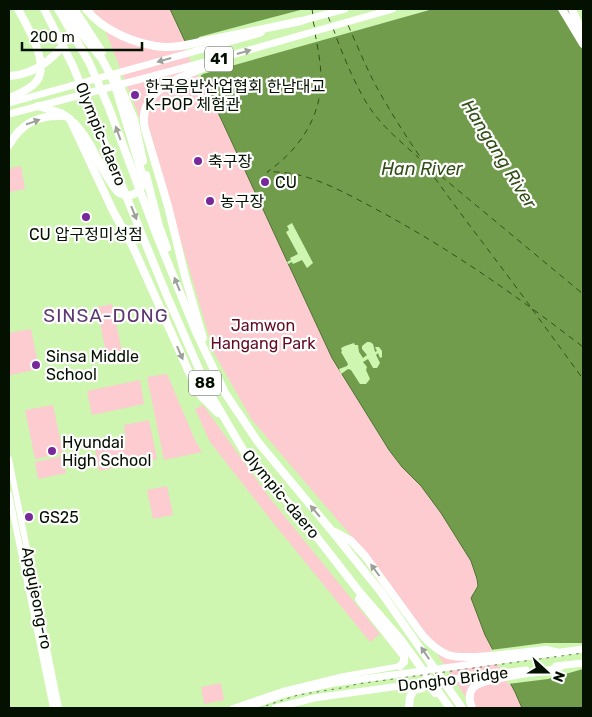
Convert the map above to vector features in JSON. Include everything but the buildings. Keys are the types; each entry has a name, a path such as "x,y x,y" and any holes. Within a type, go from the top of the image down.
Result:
{"highway":[{"path":"9,99 34,85 41,72 41,60 38,50 19,9"},
{"path":"37,9 51,22"},
{"name":"Olympic-daero","path":"44,9 76,74 209,392 245,453 310,527 361,594 402,641 449,708"},
{"name":"Olympic-daero","path":"58,9 89,62 109,108 196,332 225,393 258,442 381,592 462,708"},
{"path":"41,105 69,118 88,140 118,192 125,196 134,194 140,189 143,182 137,156 110,74 102,59 65,9"},
{"path":"76,9 118,80 134,119 150,192 168,250 168,262"},
{"path":"9,76 34,70 50,59 62,47 69,37 76,9"},
{"path":"562,9 583,44"},
{"path":"572,9 583,34"},
{"path":"87,10 102,24 118,34 146,44 165,47 200,42 301,21"},
{"path":"209,358 184,276 168,206 144,124 147,107 152,97 162,87 228,56"},
{"path":"9,91 21,92"},
{"path":"9,145 19,130 31,121 60,115 69,118 113,211 133,247 201,396 226,421"},
{"path":"310,527 329,560 404,656 404,662 400,666"},
{"path":"331,530 351,541 423,636 434,647 449,655 468,657 546,650 559,653"},
{"path":"472,708 469,698 472,689 477,684 490,680 552,670 561,666"},
{"path":"409,707 410,697 414,690 429,686"},
{"path":"403,689 429,686 449,708"}],"main road":[{"name":"41","path":"9,103 345,9"},
{"name":"41","path":"9,114 228,56 393,9"},
{"name":"Apgujeong-ro","path":"9,459 59,708"},
{"name":"Apgujeong-ro","path":"9,494 53,708"},
{"name":"Dongho Bridge","path":"246,708 296,690 334,683 583,649"},
{"name":"Dongho Bridge","path":"275,708 314,698 353,692 583,663"}],"street":[{"path":"232,708 299,686 400,666"},
{"path":"287,708 302,703 358,693 403,689"}],"green space":[{"name":"Jamwon Hangang Park","path":"91,9 170,9 332,358 389,450 402,467 421,486 441,513 471,561 478,586 473,592 485,635 522,708 473,708 422,631 364,551 252,420 214,353 175,221 136,108 105,30"},
{"path":"21,166 25,189 9,192 9,173 11,168"},
{"path":"112,304 124,361 108,364 97,307"},
{"path":"31,329 39,369 10,375 9,333"},
{"path":"167,374 202,452 164,460 147,377"},
{"path":"140,380 144,404 92,415 87,391"},
{"path":"53,405 63,453 35,459 25,410"},
{"path":"203,405 269,497 380,634 370,642 210,442 195,409"},
{"path":"149,420 157,459 99,471 95,448 126,441 124,425"},
{"path":"63,456 66,473 38,479 35,462"},
{"path":"167,486 173,515 153,519 147,490"},
{"path":"221,683 224,700 204,704 201,687"}],"water":[{"name":"Han River","path":"170,9 569,9 583,47 583,708 522,708 485,635 471,598 478,586 471,561 441,513 421,486 402,467 389,450 332,358"}],"pier":[{"path":"304,9 433,9 203,74 198,78 182,42 197,40 199,37"},
{"path":"292,223 313,263 307,268 302,260 293,264 292,262 288,264 287,262 298,254 286,232 289,230 287,226"},
{"path":"367,342 373,344 375,352 377,351 375,347 379,347 382,351 382,357 380,358 378,353 376,355 380,363 377,368 373,368 368,359 363,362 367,367 366,370 370,379 366,384 360,384 351,370 348,369 341,374 339,369 348,364 341,352 341,348 354,343 358,345 359,352 363,358 367,355 362,346"},
{"path":"544,643 583,643 583,669 548,679 508,684 490,650"}],"ferry route":[{"path":"312,9 313,15"},
{"path":"328,16 331,24"},
{"path":"313,21 315,29"},
{"path":"348,25 375,84 410,142 530,306"},
{"path":"333,28 352,75 371,110 390,132 419,158"},
{"path":"315,33 321,73 317,107 306,132 298,144 267,172 281,172 307,177 346,193 398,221 480,272 583,347"},
{"path":"424,162 583,294"},
{"path":"532,309 583,379"}],"railway":[{"path":"259,708 298,695 357,684 583,653"}],"place":[{"name":"한국음반산업협회 한남대교 K-POP 체험관","path":"135,95"},
{"name":"축구장","path":"198,161"},
{"name":"CU","path":"265,182"},
{"name":"농구장","path":"210,201"},
{"name":"CU 압구정미성점","path":"86,217"},
{"name":"Sinsa Middle School","path":"36,365"},
{"name":"Hyundai High School","path":"52,451"},
{"name":"GS25","path":"29,517"}],"district":[{"name":"SINSA-DONG","path":"106,315"}],"water label":[{"name":"Hangang River","path":"499,154"}]}
